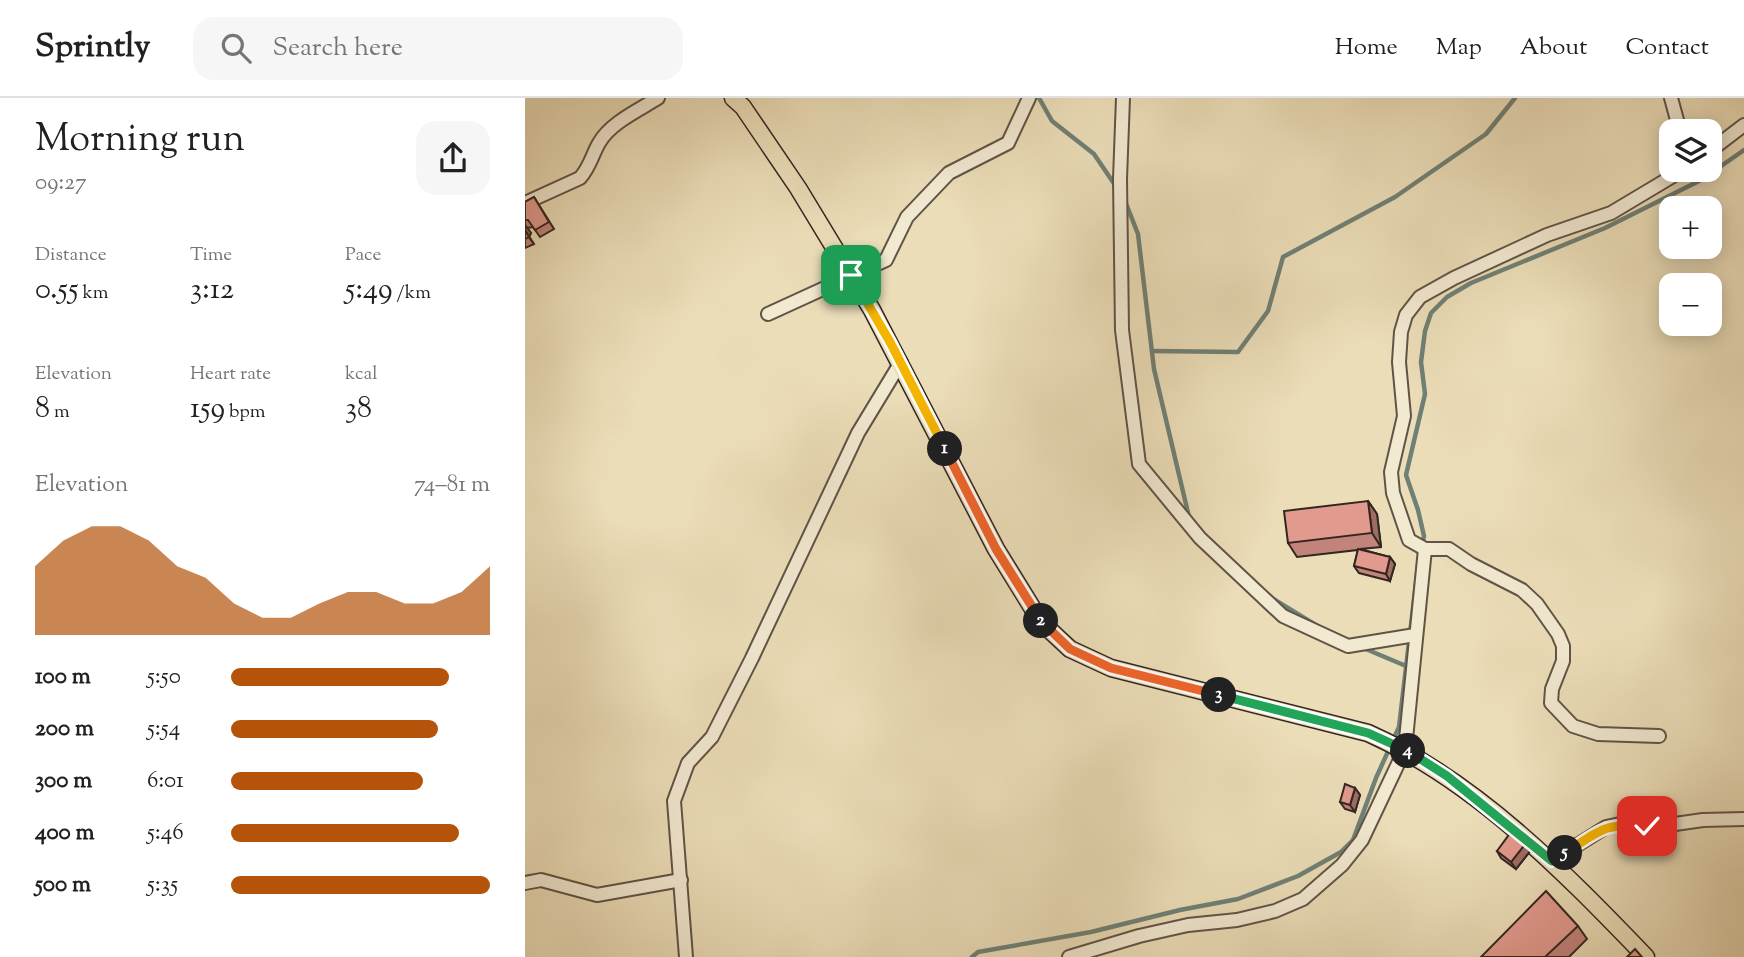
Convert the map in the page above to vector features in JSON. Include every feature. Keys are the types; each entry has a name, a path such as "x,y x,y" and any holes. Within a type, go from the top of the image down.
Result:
{"main road":[{"path":"733,98 743,107 798,188 851,275 901,362 996,549 1041,622 1070,649 1111,668 1368,733 1402,748 1447,776 1552,861 1646,957"}],"street":[{"path":"525,203 580,178 587,170 599,141 614,127 658,98"},
{"path":"768,314 886,260 907,217 949,173 1008,143 1029,98"},
{"path":"1123,98 1120,179 1122,330 1139,464 1200,538 1283,616 1348,646 1414,635"},
{"path":"1671,98 1677,119"},
{"path":"1722,142 1744,125"},
{"path":"1659,736 1598,734 1573,726 1551,704 1552,689 1563,661 1563,646 1537,604 1522,590 1471,564 1449,549 1425,549 1409,540 1392,492 1391,472 1404,416 1399,362 1401,332 1406,315 1420,297 1454,278 1547,235 1611,213 1663,182"},
{"path":"685,957 674,801 688,763 712,737 752,658 858,433 901,362"},
{"path":"1069,957 1139,936 1188,925 1237,920 1275,911 1303,899 1342,865 1363,840 1402,748 1425,549"},
{"path":"1552,861 1606,827 1620,824 1668,825 1703,820 1744,819"},
{"path":"525,883 541,880 597,895 681,880"}],"building":[{"path":"534,197 549,222 535,230 528,220 525,220 525,202"},
{"path":"1368,501 1372,533 1288,543 1284,511"},
{"path":"1358,549 1390,557 1386,574 1354,566"},
{"path":"1345,784 1355,788 1350,805 1340,802"},
{"path":"1511,832 1526,843 1511,862 1497,851"},
{"path":"1546,891 1578,926 1545,957 1481,957"},
{"path":"1635,949 1642,957 1627,957"}],"waterway":[{"path":"1039,98 1052,121 1094,154 1117,188"},
{"path":"1152,351 1238,352 1268,311 1283,257 1395,197 1486,134 1515,98"},
{"path":"1422,545 1424,536 1406,475 1425,394 1421,362 1425,331 1431,313 1447,297 1471,283 1605,228 1701,180 1744,150"},
{"path":"1125,201 1138,234 1154,369 1189,517"},
{"path":"972,957 978,952 1091,932 1238,899 1298,876 1341,852 1353,840 1399,727 1419,557"},
{"path":"1270,597 1319,627"},
{"path":"1361,647 1406,666"}],"route":[{"path":"851,275 890,342 996,549 1041,622 1070,649 1111,668 1368,733 1405,749 1447,776 1552,861 1606,827 1620,824 1647,826"}]}
